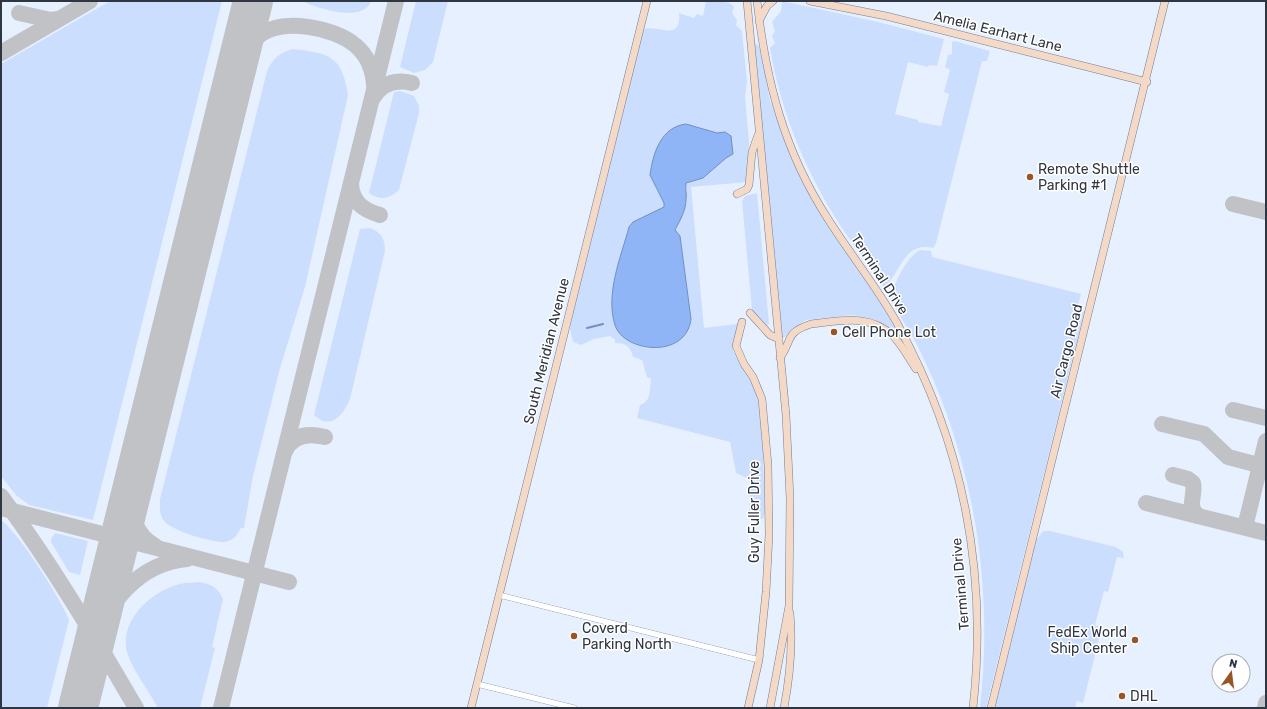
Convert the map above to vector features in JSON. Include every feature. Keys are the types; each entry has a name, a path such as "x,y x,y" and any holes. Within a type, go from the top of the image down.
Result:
{"street":[{"name":"South Meridian Avenue","path":"471,708 647,1"},
{"path":"746,1 779,340 790,491 789,606 792,632 791,656 784,708"},
{"name":"Terminal Drive","path":"757,1 759,21 773,96 797,161 827,218 888,308 928,386 952,449 964,498 977,597 978,628 973,708"},
{"path":"759,21 767,6 773,1"},
{"name":"Amelia Earhart Lane","path":"810,1 842,7 1147,82"},
{"name":"Amelia Earhart Lane","path":"830,1 842,7"},
{"name":"Air Cargo Road","path":"991,708 1147,82 1165,1"},
{"path":"737,194 747,189 749,185 752,152 759,133"},
{"path":"750,313 770,335 779,340"},
{"path":"780,358 786,351 789,338 797,330 804,326 856,319 873,323 894,337 928,386"},
{"name":"Guy Fuller Drive","path":"742,322 736,346 744,364 753,377 762,399 768,465 769,535 766,592 759,660 748,708"},
{"path":"499,595 759,660"},
{"path":"770,708 789,606"},
{"path":"477,684 574,708"}],"shaded area":[{"path":"1,1 1266,1 1266,708 1,708"},
{"path":"110,1 222,1 93,520 29,505 16,495 1,476 1,64"},
{"path":"303,1 371,1 367,8 350,13 329,10"},
{"path":"416,1 448,1 433,62 425,70 414,73 400,67"},
{"path":"706,1 722,1 732,5 734,7 732,13 737,20 736,25 742,31 747,82 745,96 749,142 747,182 691,187 704,328 736,324 739,322 733,351 753,385 758,399 763,451 765,514 759,521 754,521 748,516 750,483 747,478 736,473 730,442 637,418 640,405 646,401 650,391 651,379 647,377 642,360 633,357 627,346 615,343 615,340 610,336 594,339 581,345 573,342 570,329 573,309 644,29 650,28 673,30 677,27 679,22 679,13 694,18 697,14 703,16"},
{"path":"782,1 878,22 944,39 937,66 929,65 928,67 908,62 895,114 918,120 918,122 941,126 949,94 944,92 950,70 945,67 948,55 952,54 952,42 955,41 990,51 987,61 982,61 936,243 933,248 923,247 910,253 885,286 883,286 844,231 818,188 788,120 775,73 770,48 775,43 772,36 775,31 772,22 781,11"},
{"path":"754,44 757,44 760,49 770,101 795,164 830,229 875,293 898,332 896,333 873,319 853,315 806,320 791,331 786,337 781,337"},
{"path":"293,49 316,52 325,55 338,64 342,72 348,95 305,287 280,368 253,476 244,528 241,528 237,535 231,540 225,542 212,541 193,536 168,525 161,516 160,499 267,71 277,57 284,52"},
{"path":"400,91 414,96 419,106 419,113 399,190 388,197 381,198 373,196 369,193 394,92"},
{"path":"757,193 769,324 766,326 752,310 742,201 745,196"},
{"path":"370,228 382,236 385,251 350,399 344,410 336,419 326,422 320,420 314,415 360,229"},
{"path":"921,250 931,251 932,257 1081,294 1078,305 1082,307 1084,312 986,708 980,708 984,629 983,589 973,511 953,434 937,388 912,335 893,303 892,298 895,285 902,270 911,257 916,252"},
{"path":"1,520 9,527 28,552 57,597 69,620 47,708 2,708 1,706"},
{"path":"1043,531 1050,531 1116,547 1123,552 1124,558 1117,557 1108,592 1104,591 1095,625 1102,627 1083,703 1077,701 1075,708 994,708 1036,540"},
{"path":"55,533 88,541 80,575 69,572 51,542 51,539"},
{"path":"199,582 216,589 223,599 212,647 215,648 200,708 158,708 130,661 126,643 127,631 139,610 158,593 180,584"}],"water":[{"path":"686,124 717,133 725,132 731,136 733,154 726,158 703,178 686,183 685,208 675,230 680,236 691,319 687,332 678,341 667,346 654,348 641,346 620,334 615,325 612,313 612,301 615,276 629,227 633,222 664,207 664,203 650,175 656,150 664,136 670,130 677,126"}],"waterway":[{"path":"587,328 603,324"}],"taxiway":[{"path":"1,53 90,1"},
{"path":"221,708 396,1"},
{"path":"19,13 51,20 58,19"},
{"path":"232,85 242,57 249,45 254,40 270,30 294,26 322,29 334,33 355,45 363,53 369,63 374,85"},
{"path":"373,98 381,89 390,83 412,83"},
{"path":"351,184 356,200 368,211 380,215"},
{"path":"1233,204 1266,212"},
{"path":"1233,410 1266,418"},
{"path":"1162,424 1204,434 1228,457 1266,467"},
{"path":"285,451 292,441 302,436 313,435 325,437"},
{"path":"1245,527 1266,441"},
{"path":"1173,475 1188,479 1193,483 1192,504 1194,512 1198,516"},
{"path":"131,490 135,522 142,535 155,546"},
{"path":"1,496 55,574 136,708"},
{"path":"1146,503 1266,533"},
{"path":"1,508 289,582"},
{"path":"93,646 107,615 127,588 154,568 170,562 187,559"},
{"path":"1265,708 1266,703"}],"runway":[{"path":"78,708 253,1"}],"place":[{"name":"Remote Shuttle Parking #1","path":"1030,177"},
{"name":"Cell Phone Lot","path":"834,332"},
{"name":"Coverd Parking North","path":"574,636"},
{"name":"FedEx World Ship Center","path":"1135,640"},
{"name":"DHL","path":"1122,696"}]}
